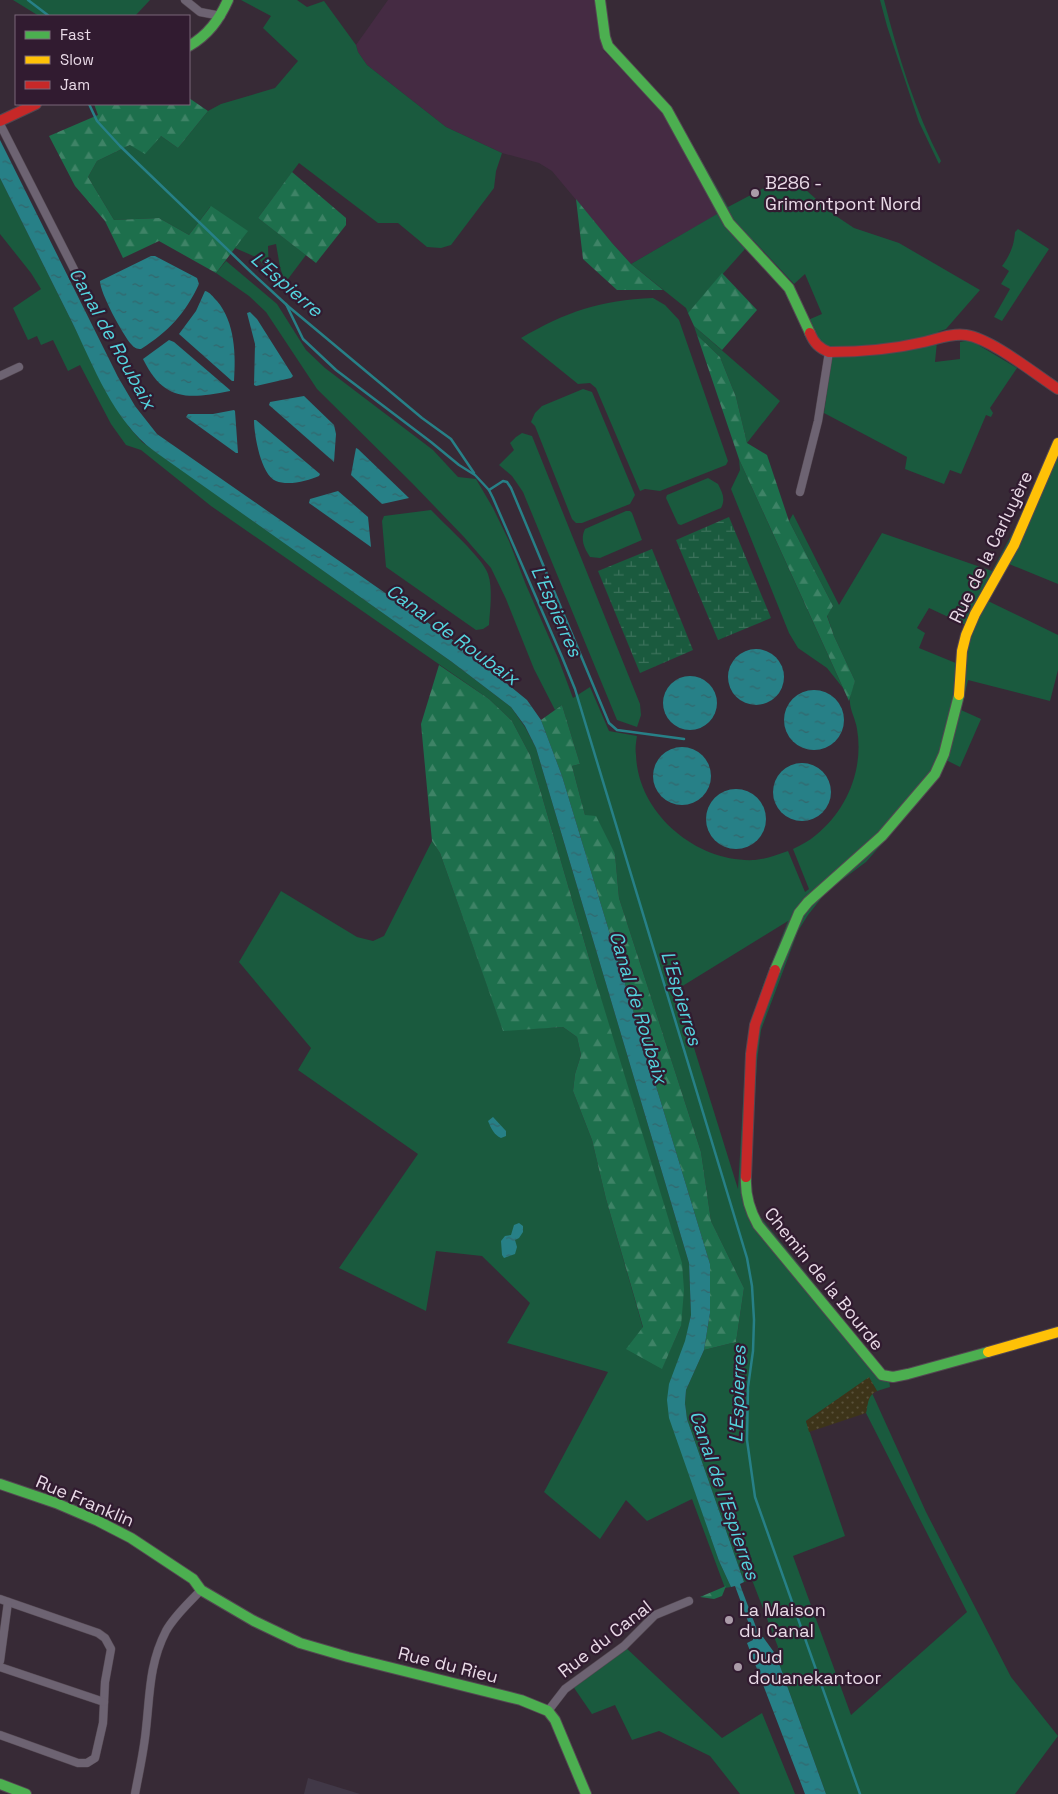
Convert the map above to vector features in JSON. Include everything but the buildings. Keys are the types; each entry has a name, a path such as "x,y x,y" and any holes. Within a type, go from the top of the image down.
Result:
{"street":[{"path":"185,0 200,12 221,16"},
{"path":"190,45 208,32 221,16 228,0"},
{"path":"600,0 608,46 667,110 729,223 790,288 814,340 821,349 830,352 890,348 954,334 967,335 987,342 1058,389"},
{"path":"34,105 0,122 84,289"},
{"path":"800,492 818,421 830,352"},
{"path":"0,376 19,366"},
{"name":"Rue de la Carluyère","path":"944,754 959,695 962,651 968,628 1014,545 1058,443"},
{"name":"Chemin de la Bourde","path":"944,754 932,778 888,830 811,899 797,918 762,1003 753,1037 749,1081 745,1178 746,1198 750,1212 758,1225 882,1375 893,1377 908,1374 1058,1332"},
{"name":"Rue Franklin","path":"0,1484 56,1503 132,1538 193,1579 201,1590 254,1621"},
{"path":"135,1794 146,1737 149,1684 153,1668 169,1627 201,1590"},
{"path":"0,1661 4,1600 98,1633 106,1638 111,1654 105,1682 103,1723 95,1758 87,1763 78,1763 0,1735"},
{"name":"Rue du Canal","path":"548,1711 565,1689 624,1646 655,1615 689,1601"},
{"name":"Rue du Rieu","path":"254,1621 300,1644 521,1700 548,1711"},
{"path":"0,1667 104,1702"},
{"path":"548,1711 555,1720 586,1794"},
{"path":"0,1784 26,1794"}],"shaded area":[{"path":"388,0 595,0 603,50 662,112 671,125 718,214 631,264 552,171 539,163 502,153 446,127 367,65 358,52 356,45"},
{"path":"308,1778 360,1794 304,1794"}],"green space":[{"path":"13,0 150,0 136,15 37,15"},
{"path":"241,0 297,0 307,7 324,1 356,45 358,52 367,65 446,127 502,153 496,171 494,188 451,245 441,248 427,247 398,223 378,223 299,163 258,218 306,255 285,283 276,244 268,246 269,272 258,258 235,248 247,231 210,207 189,235 159,218 114,220 88,177 97,161 130,145 161,136 178,148 208,111 221,104 275,88 298,61 263,28 271,16"},
{"path":"880,0 884,0 908,82 923,122 941,161 939,164 919,122"},
{"path":"190,99 208,111 178,148 161,136 145,154 130,145 97,161 88,177 114,220 159,218 189,235 211,206 248,231 216,273 159,241 123,258 105,221 75,186 49,136 98,115 94,105 190,105"},
{"path":"674,112 728,207 789,175 833,214 854,228 899,243 980,290 946,329 938,332 935,362 960,359 960,342 970,340 1017,368 990,408 993,413 991,417 986,415 961,474 950,470 944,484 905,469 907,457 824,413 833,348 827,348 817,337 808,320 822,314 805,274 794,284 753,240 688,313 686,308 631,264 717,214 666,117"},
{"path":"292,172 346,218 346,225 316,263 258,218"},
{"path":"0,178 104,386 129,427 142,442 452,662 511,707 525,727 536,748 689,1263 691,1315 670,1418 719,1561 731,1587 725,1588 692,1499 647,1521 626,1500 600,1539 544,1492 608,1372 507,1343 530,1303 482,1256 436,1251 426,1311 339,1268 418,1154 298,1070 311,1048 239,962 281,891 357,937 373,941 384,936 432,841 440,853 503,1030 563,1027 577,1037 581,1055 575,1074 573,1091 592,1140 606,1199 643,1328 662,1368 681,1326 597,985 530,755 512,721 489,699 211,506 141,450 126,445 111,424 80,365 68,371 53,340 41,345 37,336 28,340 13,308 41,289 31,273 0,234"},
{"path":"576,199 631,264 663,290 617,290 583,259"},
{"path":"1018,229 1049,249 1002,321 994,317 1010,289 1001,284 1009,271 1002,266 1011,250 1015,232"},
{"path":"226,261 277,304 306,350 325,368 433,450 458,477 476,479 509,541 573,698 590,687 609,731 637,736 636,753 639,777 647,797 659,815 674,831 692,844 712,853 733,859 755,860 788,851 805,892 809,889 793,849 816,835 836,814 851,788 858,759 859,744 850,703 850,695 855,681 834,636 827,615 833,606 789,521 793,514 839,605 882,533 992,571 1022,515 1031,518 1058,456 1058,584 1009,564 988,601 1058,635 1058,670 1050,701 968,680 961,710 981,719 960,767 946,760 937,779 866,862 827,891 808,915 798,931 761,1030 757,1061 751,1164 751,1196 754,1209 888,1372 890,1387 877,1391 869,1378 806,1421 845,1536 793,1556 851,1715 967,1612 866,1413 868,1399 872,1393 926,1512 1011,1677 1058,1736 1015,1794 826,1794 776,1655 778,1647 752,1580 744,1582 687,1419 686,1390 704,1350 736,1342 744,1288 711,1221 701,1152 619,898 615,854 585,815 572,766 580,764 562,705 555,710 534,669 506,599 491,568 412,483 317,389 266,312 249,296 216,273","holes":["929,608 972,628 963,666 919,648 925,633 917,628","788,921 750,1023 746,1051 738,1189 676,990"]},
{"path":"722,273 757,310 722,350 694,326 688,313"},
{"path":"653,298 665,305 679,320 728,461 726,465 660,491 645,489 640,491 596,388 590,383 578,384 521,338 553,321 584,309 616,301"},
{"path":"694,326 780,401 747,443 736,397 720,357 697,335"},
{"path":"697,335 720,357 736,397 747,443 767,455 789,521 833,606 827,616 855,681 849,701 739,459"},
{"path":"583,389 592,392 635,495 630,504 582,523 576,523 572,519 535,426 531,422 535,413 542,406"},
{"path":"522,433 532,436 640,704 641,715 637,727 617,720 523,492 512,476 499,465 514,450 510,443"},
{"path":"739,459 843,688 827,668 798,648 789,633 731,489 740,470"},
{"path":"708,478 718,484 721,490 723,499 721,508 681,525 678,524 666,498 667,495"},
{"path":"431,510 471,550 485,567 490,580 491,592 489,625 483,629 476,630 386,567 382,521 384,516"},
{"path":"626,511 632,513 642,540 600,558 590,557 583,543 585,529"},
{"path":"729,517 771,618 718,640 676,540"},
{"path":"652,549 693,650 640,673 598,571"},
{"path":"439,665 489,699 512,721 530,755 597,985 682,1263 684,1290 681,1326 662,1369 626,1349 643,1327 606,1199 592,1140 573,1091 575,1074 581,1055 577,1037 563,1027 503,1031 440,853 432,841 421,724"},
{"path":"562,705 580,764 572,766 585,815 596,816 615,854 619,898 701,1152 711,1221 744,1288 736,1342 704,1350 710,1313 710,1264 562,776 541,720"},
{"path":"726,1586 722,1596 714,1599 700,1597"},
{"path":"624,1646 722,1738 762,1713 795,1794 740,1794 710,1756 659,1731 632,1740 615,1705 592,1714 570,1682"}],"sand":[{"path":"869,1377 877,1391 870,1397 866,1413 809,1432 806,1421"}],"water":[{"path":"0,140 118,377 135,406 157,434 457,643 527,700 541,720 562,776 710,1264 710,1313 704,1350 686,1390 687,1419 744,1582 740,1584 742,1590 759,1635 763,1637 776,1655 826,1794 805,1794 747,1643 753,1640 753,1635 735,1586 731,1587 719,1561 669,1418 667,1400 669,1384 685,1341 691,1315 689,1263 536,748 525,726 511,707 452,662 154,451 127,424 106,392 0,178"},
{"path":"151,256 155,256 197,278 199,284 194,295 175,321 151,342 138,349 127,339 118,323 104,295 100,281"},
{"path":"205,291 217,301 228,319 233,339 234,381 179,334 196,311"},
{"path":"250,312 257,319 293,376 291,378 254,385 255,344 247,313"},
{"path":"169,340 174,342 230,391 190,396 169,390 160,383 151,373 143,359"},
{"path":"304,396 334,425 336,434 334,462 269,405 270,402"},
{"path":"234,410 238,453 186,417 188,414 213,414"},
{"path":"254,420 320,474 319,476 292,483 276,481 271,477 266,471 259,454"},
{"path":"356,448 409,498 382,504 351,475"},
{"path":"338,491 368,517 371,547 309,503 310,499"},
{"path":"750,649 762,649 772,653 780,661 784,677 780,693 772,701 762,705 750,705 740,701 732,693 728,683 728,671 732,661 740,653"},
{"path":"685,676 695,676 705,680 713,688 717,703 713,718 705,726 695,730 685,730 675,726 667,718 663,708 663,698 667,688 675,680"},
{"path":"814,690 830,695 835,699 839,704 844,720 839,736 835,741 830,745 814,750 798,745 793,741 789,736 784,720 789,704 793,699 798,695"},
{"path":"682,747 693,749 703,755 709,765 711,776 709,787 703,797 693,803 682,805 671,803 661,797 655,787 653,776 655,765 661,755 671,749"},
{"path":"796,763 808,763 823,771 831,786 831,798 823,813 808,821 796,821 781,813 773,798 773,786 781,771"},
{"path":"736,789 752,794 757,798 761,803 766,819 761,835 757,840 752,844 736,849 720,844 715,840 711,835 706,819 711,803 715,798 720,794"},
{"path":"493,1117 506,1131 506,1136 501,1138 493,1131 488,1121"},
{"path":"519,1223 523,1226 523,1232 515,1240 517,1247 515,1254 504,1258 501,1241 505,1236 511,1235 514,1225"}],"waterway":[{"name":"L'Espierre","path":"28,0 48,15"},
{"name":"L'Espierre","path":"89,105 97,121 120,146 252,273 289,307 422,418 451,439 474,473"},
{"name":"L'Espierres","path":"286,304 303,339 336,370 459,465 475,475 489,490 575,689 747,1258 752,1286 754,1320 753,1351 748,1387 747,1440 755,1497 860,1794"},
{"path":"489,490 503,481 507,482 511,488 609,723 617,730 684,739"}],"traffic: fast":[{"path":"190,45 202,37 212,26 228,0"},
{"path":"600,0 608,46 667,110 729,223 789,288 810,333"},
{"path":"775,970 799,913 808,902 882,836 935,774 944,754 959,695"},
{"path":"746,1177 748,1202 758,1225 882,1375 893,1377 908,1374 988,1352"},
{"path":"0,1484 56,1503 131,1538 193,1579 201,1590 254,1621 300,1643 348,1657 521,1700 548,1711 555,1720 586,1794"},
{"path":"0,1784 26,1794"}],"traffic: slow":[{"path":"959,695 962,651 966,635 975,614 1014,545 1058,443"},
{"path":"988,1352 1058,1332"}],"traffic: jam":[{"path":"0,121 34,105"},
{"path":"810,333 817,345 829,352 865,351 950,336 966,335 988,343 1000,350 1058,389"},
{"path":"746,1177 751,1054 755,1025 775,970"}],"place":[{"name":"B286 - Grimontpont Nord","path":"755,193"},
{"name":"La Maison du Canal","path":"729,1620"},
{"name":"Oud douanekantoor","path":"738,1667"}],"water label":[{"name":"Canal de Roubaix","path":"113,338"},
{"name":"Canal de Roubaix","path":"453,634"},
{"name":"Canal de Roubaix","path":"639,1007"},
{"name":"Canal de l'Espierres","path":"725,1495"}]}
